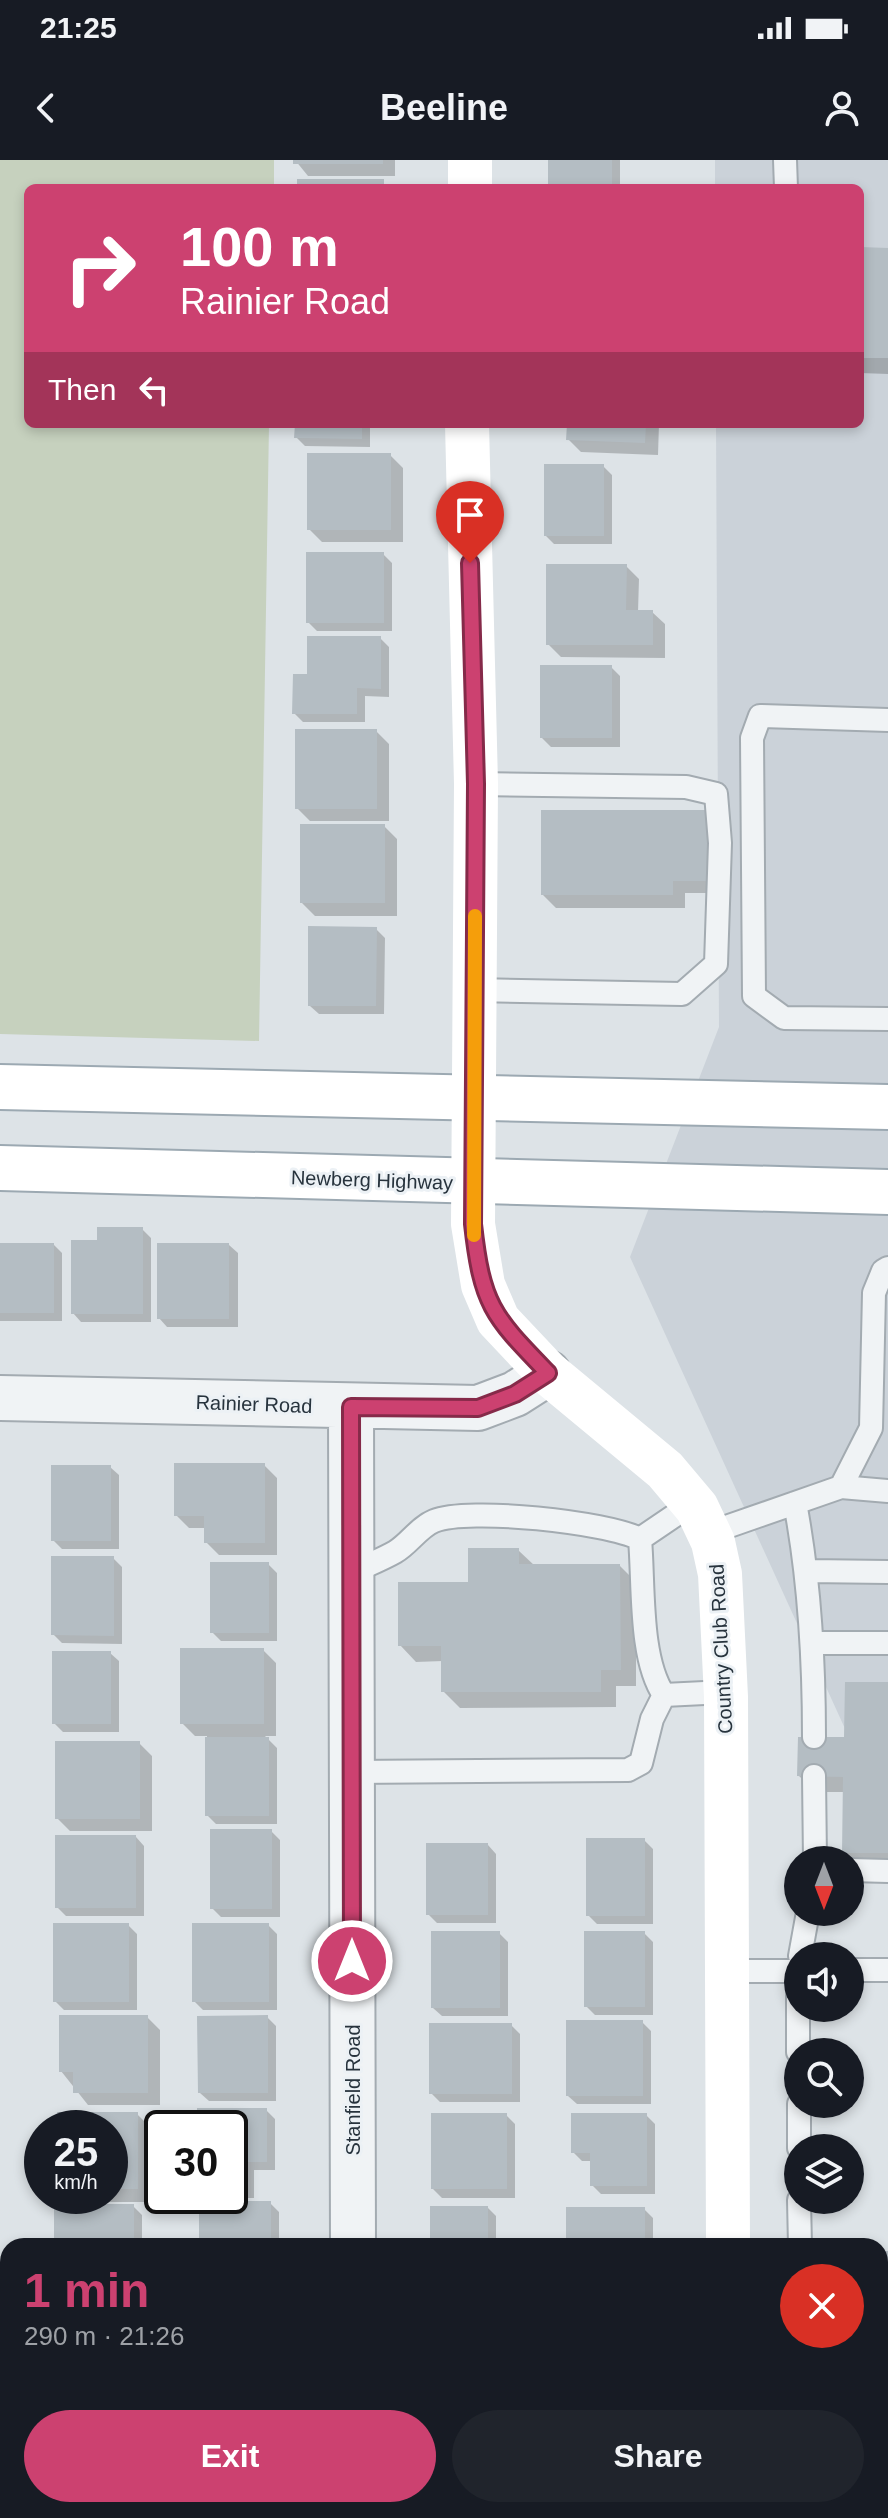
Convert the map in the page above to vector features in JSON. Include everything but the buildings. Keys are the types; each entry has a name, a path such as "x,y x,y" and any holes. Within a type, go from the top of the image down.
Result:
{"street":[{"path":"470,160 470,184"},
{"name":"Country Club Road","path":"467,428 476,784 473,1184 477,1262 488,1304 505,1329 548,1373 665,1470 701,1518 720,1574 725,1692 728,2238"},
{"path":"0,1087 888,1107"},
{"name":"Newberg Highway","path":"0,1168 473,1184 888,1192"},
{"name":"Rainier Road","path":"0,1398 478,1408 515,1394 548,1373"},
{"name":"Stanfield Road","path":"351,1407 353,2238"}],"lane":[{"path":"785,160 786,184"},
{"path":"888,720 760,716 752,738 754,996 784,1018 888,1019"},
{"path":"474,990 682,994 716,964 720,843 716,794 686,787 476,784"},
{"path":"841,1487 871,1428 874,1293 888,1268"},
{"path":"351,1573 396,1551 432,1522 451,1517 567,1520 620,1529 640,1539 701,1518 795,1503 841,1487 888,1491"},
{"path":"795,1503 808,1571 814,1737"},
{"path":"640,1539 649,1660 653,1680 664,1695"},
{"path":"808,1571 888,1572"},
{"path":"813,1643 888,1643"},
{"path":"664,1695 725,1692"},
{"path":"351,1772 628,1770 641,1763 652,1719 664,1695"},
{"path":"814,1776 815,1846"},
{"path":"864,1870 888,1871"},
{"path":"727,1971 784,1970"},
{"path":"864,1970 888,1970"},
{"path":"799,2214 800,2238"}],"shaded area":[{"path":"715,160 888,160 888,1823 630,1257 719,1027 716,428 864,428 864,184 715,184"}],"green space":[{"path":"0,160 274,160 274,184 24,184 24,428 269,428 259,1041 0,1034"}],"slow traffic":[{"path":"474,1235 475,916"}],"route":[{"path":"352,1961 351,1407 478,1408 515,1394 548,1373 505,1329 488,1304 477,1262 473,1224 476,784 470,563"}]}
